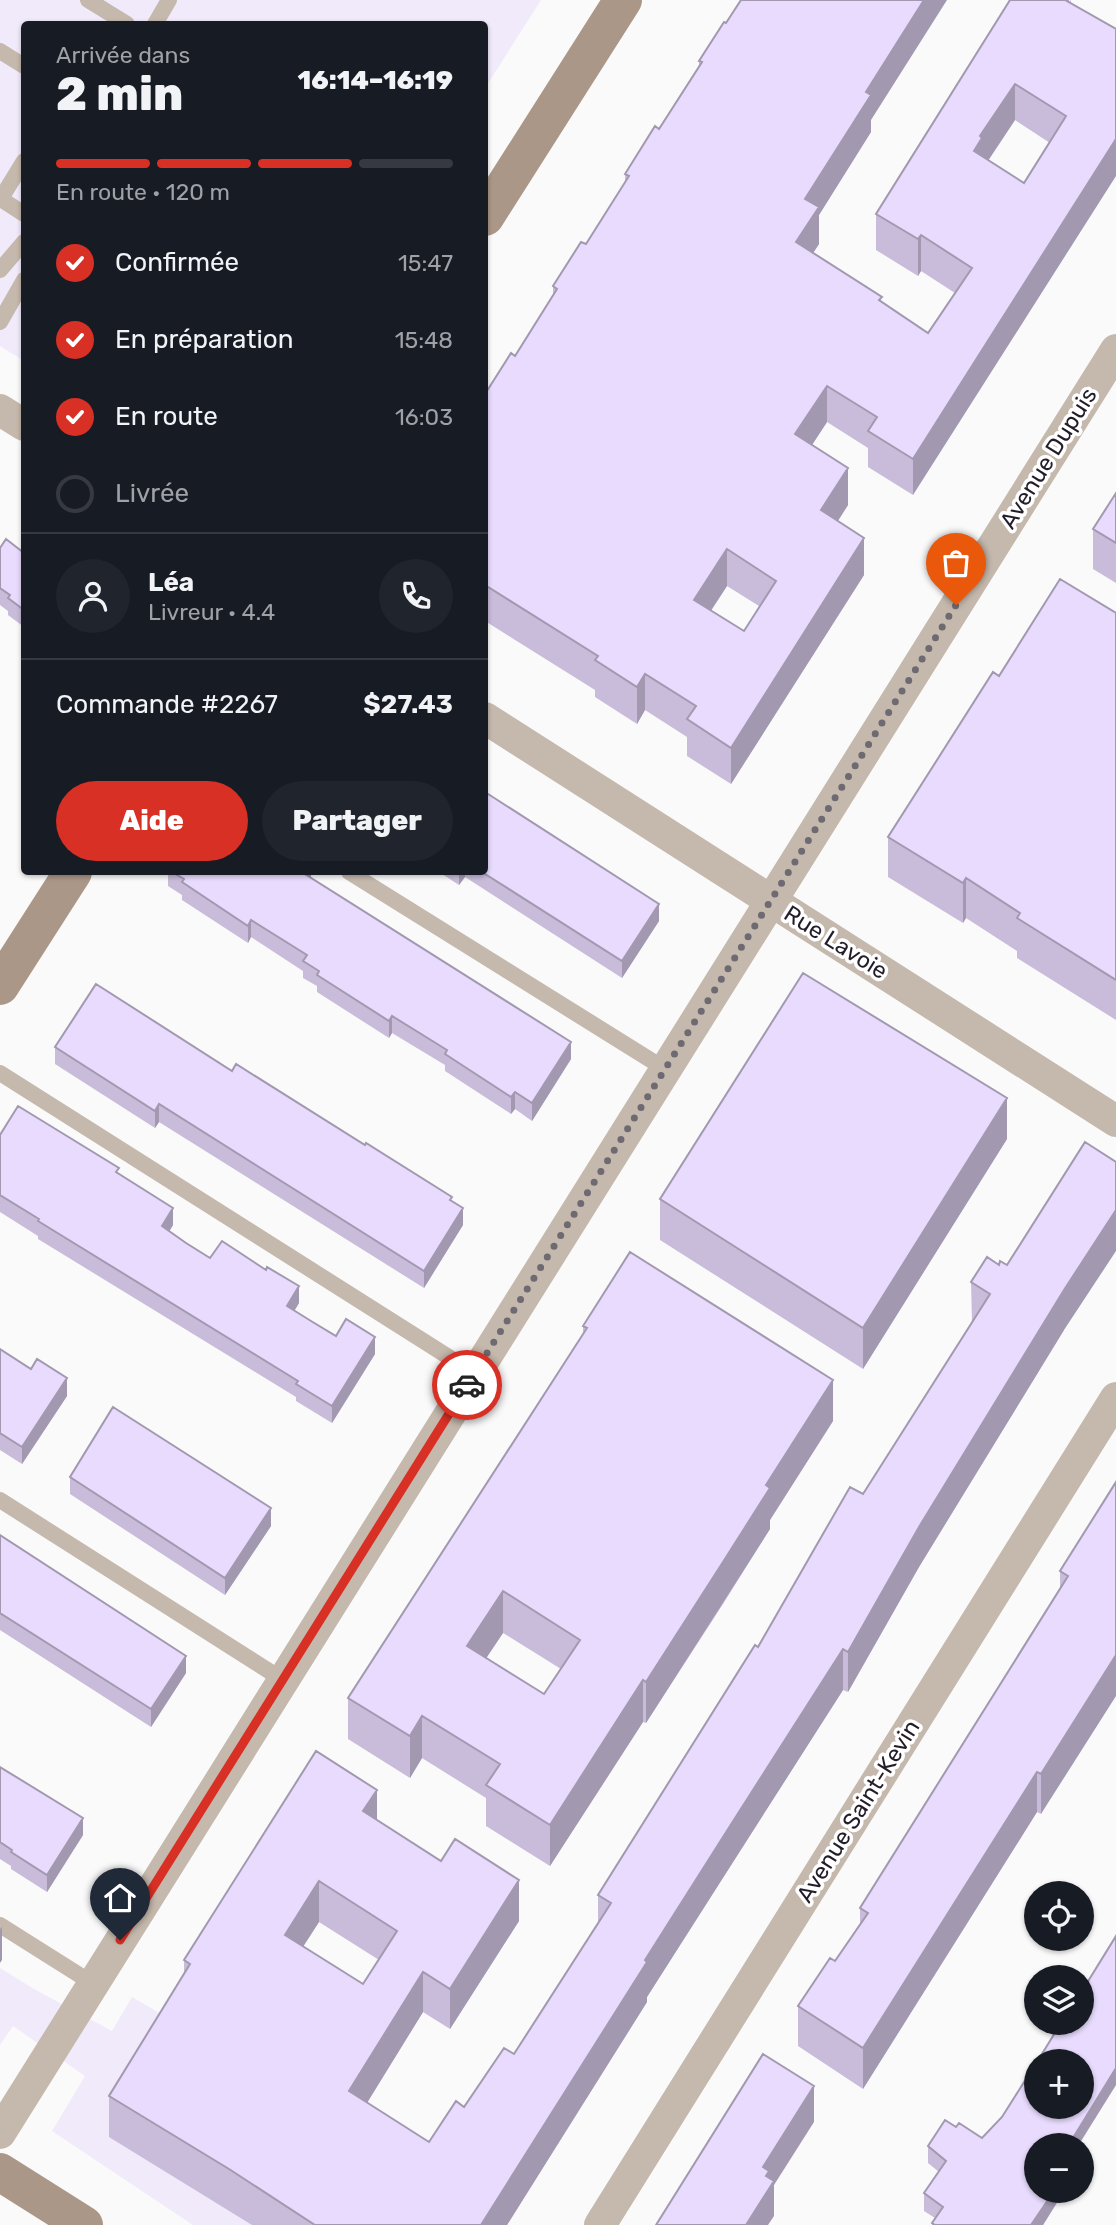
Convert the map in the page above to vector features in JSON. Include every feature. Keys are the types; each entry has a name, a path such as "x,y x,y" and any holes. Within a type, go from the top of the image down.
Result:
{"main road":[{"path":"488,212 623,0"},
{"path":"0,986 71,875"},
{"path":"0,2172 84,2225"}],"street":[{"name":"Avenue Dupuis","path":"0,2133 1116,350"},
{"path":"0,410 21,423"},
{"name":"Rue Lavoie","path":"488,720 1116,1121"},
{"name":"Avenue Saint-Kevin","path":"600,2225 1116,1398"}],"lane":[{"path":"88,0 122,21"},
{"path":"157,21 169,0"},
{"path":"0,51 21,64"},
{"path":"21,166 1,200 21,212"},
{"path":"0,270 21,246"},
{"path":"0,321 21,285"},
{"path":"354,875 666,1069"},
{"path":"0,1073 474,1373"},
{"path":"0,1500 283,1680"},
{"path":"0,1925 92,1983"}],"shaded area":[{"path":"0,0 541,0 488,83 488,21 21,21 21,359 0,346"},
{"path":"0,1968 112,2031 132,1997 434,2173 403,2225 193,2225 52,2131 85,2076 13,2026 0,2045"}],"building":[{"path":"741,0 924,0 866,92 871,95 805,199 819,207 796,242 882,297 879,300 928,333 972,268 921,235 918,239 876,214 1010,0 1068,0 1116,29 1116,139 913,459 868,431 877,417 827,386 795,434 848,468 821,510 864,538 731,748 687,719 696,706 645,674 637,687 595,660 598,656 488,587 488,389 511,353 515,356 557,289 553,286 581,242 586,244 629,176 625,174 655,126 659,129 724,22 726,23","holes":["1015,84 1066,116 1024,183 974,151 982,138 980,136","727,549 776,581 744,631 694,600"]},
{"path":"1116,493 1116,543 1093,529"},
{"path":"6,539 21,551 21,608 0,588 0,548"},
{"path":"1060,579 1116,613 1116,980 1017,918 1020,913 966,878 963,883 888,837 993,672 999,676"},
{"path":"488,794 659,904 622,961 487,875"},
{"path":"177,875 307,875 571,1042 532,1103 515,1092 511,1097 445,1054 447,1050 392,1016 389,1021 317,975 319,971 303,961 307,955 251,920 248,926 182,882 184,879"},
{"path":"803,973 1007,1098 863,1328 660,1199"},
{"path":"96,984 232,1071 236,1064 452,1197 450,1200 463,1208 424,1271 159,1104 155,1111 55,1047"},
{"path":"18,1106 119,1168 116,1172 173,1208 162,1226 186,1243 210,1258 222,1241 266,1270 267,1267 299,1286 287,1306 336,1336 346,1319 375,1337 332,1406 296,1384 298,1381 0,1195 0,1135"},
{"path":"1085,1142 1116,1162 1116,1210 919,1527 848,1652 843,1649 645,1960 647,1962 481,2225 315,2225 109,2096 190,1964 184,1960 316,1751 377,1790 363,1811 441,1861 455,1839 519,1880 450,1989 423,1972 349,2091 429,2142 456,2101 464,2107 504,2048 514,2054 611,1903 598,1895 755,1645 758,1647 850,1487 863,1494 990,1294 971,1282 987,1257 999,1265 1000,1261 1007,1265","holes":["319,1881 397,1931 363,1984 285,1935"]},
{"path":"630,1252 833,1380 766,1485 770,1488 723,1562 550,1825 486,1785 500,1764 422,1716 410,1736 348,1698 587,1328 583,1326","holes":["503,1591 580,1640 544,1694 467,1646"]},
{"path":"0,1349 31,1369 37,1359 67,1378 22,1447 0,1433"},
{"path":"113,1407 271,1508 225,1578 70,1477"},
{"path":"1116,1482 1116,1655 1041,1774 1037,1772 863,2048 798,2006 830,1958 835,1961 868,1913 860,1908 1068,1576 1060,1571"},
{"path":"0,1535 186,1656 151,1709 0,1613"},
{"path":"0,1767 83,1818 47,1875 0,1842"},
{"path":"1116,1936 1116,2068 1094,2104 1094,2049 1045,2049 1054,2035 1094,2035 1094,1972"},
{"path":"763,2054 814,2086 763,2167 769,2171 766,2176 774,2181 746,2225 656,2225"},
{"path":"1024,2082 1024,2119 1085,2119 1076,2133 1024,2133 1024,2203 1046,2203 1031,2225 935,2225 932,2223 943,2207 924,2193 946,2161 928,2146 945,2120 956,2127 959,2123 982,2138 1002,2117"}],"way so far":[{"path":"467,1385 956,605"}],"route":[{"path":"120,1940 467,1385"}]}
